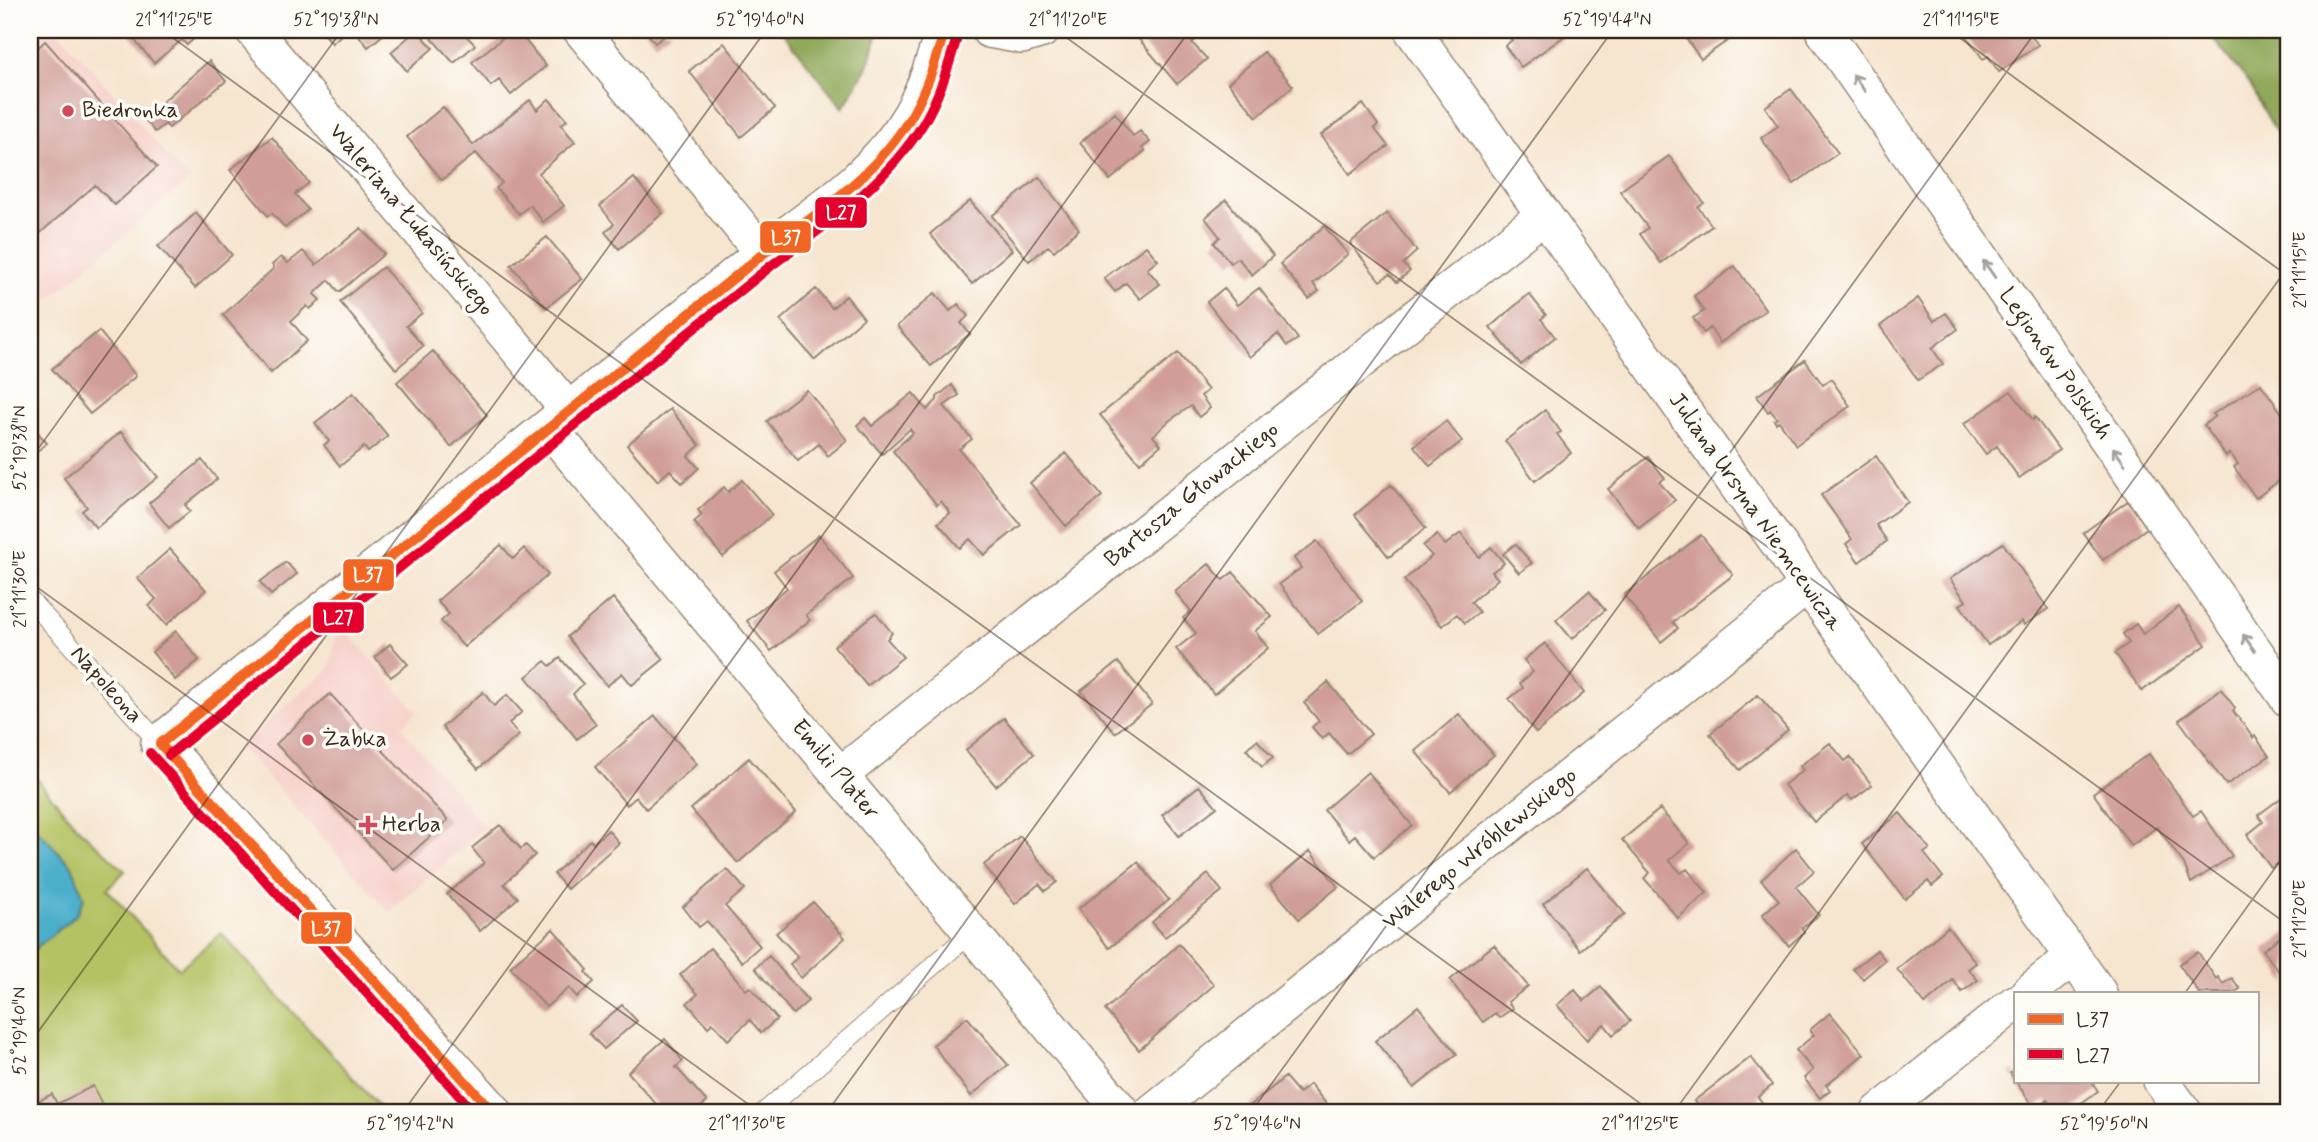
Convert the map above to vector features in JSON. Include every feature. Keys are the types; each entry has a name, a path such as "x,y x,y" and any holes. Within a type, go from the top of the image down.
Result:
{"street":[{"name":"Waleriana Łukasińskiego","path":"253,30 559,419"},
{"path":"581,30 763,254"},
{"path":"160,744 763,254 850,189 897,138 924,91 945,30"},
{"path":"989,30 1022,36 1042,30"},
{"name":"Juliana Ursyna Niemcewicza","path":"1412,30 2098,992"},
{"name":"Legionów Polskich","path":"1823,30 2288,699"},
{"name":"Bartosza Głowackiego","path":"840,775 1544,215"},
{"name":"Emilii Plater","path":"559,419 840,775 1122,1112"},
{"name":"Walerego Wróblewskiego","path":"1152,1112 1808,585"},
{"name":"Napoleona","path":"160,744 492,1112"},
{"path":"2029,992 2073,957"},
{"path":"1879,1112 2014,1004"},
{"path":"2162,1082 2184,1112"}],"lane":[{"name":"Napoleona","path":"30,600 160,744"},
{"path":"764,1112 972,932"}],"shaded area":[{"path":"30,30 57,30 189,180 30,316"},
{"path":"345,629 417,712 401,727 485,828 389,912 239,745 329,669 337,636"}],"green space":[{"path":"781,30 879,30 868,65 843,108"},
{"path":"2207,30 2288,30 2288,154 2249,83"},
{"path":"30,771 78,828 125,871 107,889 179,969 221,933 384,1112 30,1112"}],"water":[{"path":"30,822 72,866 84,898 76,915 30,953"}],"building":[{"path":"126,30 195,30 199,34 187,45 182,40 154,63"},
{"path":"321,30 347,30 332,43"},
{"path":"354,30 389,30 368,47"},
{"path":"417,30 433,48 407,71 391,52"},
{"path":"424,30 461,30 475,45 454,63"},
{"path":"513,30 517,30 546,66 511,95 499,80 491,86 472,62"},
{"path":"645,30 672,30 655,43"},
{"path":"1131,30 1190,30 1197,38 1192,43 1207,59 1177,84"},
{"path":"1505,30 1573,30 1521,67 1505,46 1512,40"},
{"path":"1680,30 1743,30 1701,59"},
{"path":"1962,30 2027,30 2038,45 1999,72 1988,56 1983,59"},
{"name":"Biedronka","path":"45,41 157,167 115,205 95,185 30,242 30,55"},
{"path":"724,43 775,108 741,137 689,71"},
{"path":"1264,52 1293,86 1257,117 1228,83"},
{"path":"209,61 226,81 169,128 165,124 155,132 144,118"},
{"path":"1791,89 1838,153 1794,184 1761,138 1778,126 1765,107"},
{"path":"549,99 567,120 561,125 575,142 539,173 564,206 543,222 530,205 519,214 496,188 502,183 476,153 442,180 407,137 443,107 473,145 530,100 537,110"},
{"path":"1363,104 1378,125 1374,128 1388,146 1350,174 1321,135"},
{"path":"1115,113 1133,136 1140,131 1150,142 1142,148 1145,151 1110,180 1080,143"},
{"path":"272,137 309,183 295,194 308,210 285,228 272,213 268,216 230,170"},
{"path":"1669,156 1704,203 1698,207 1712,226 1661,263 1640,234 1648,228 1620,191"},
{"path":"1039,177 1079,229 1054,251 1048,246 1029,261 992,216"},
{"path":"634,178 663,213 619,249 605,232 614,224 600,206"},
{"path":"1226,200 1273,256 1252,275 1238,258 1231,263 1214,243 1220,237 1205,218"},
{"path":"970,201 1012,250 972,284 930,234"},
{"path":"196,213 232,255 195,288 158,246"},
{"path":"1387,213 1417,251 1403,264 1410,271 1397,282 1390,274 1380,281 1350,243"},
{"path":"1324,226 1348,254 1313,284 1319,291 1309,299 1280,264"},
{"path":"361,228 384,254 339,292 329,280 314,294 320,300 310,309 307,306 291,321 307,341 271,373 223,315 274,268 272,265 281,257 288,263 303,251 316,265"},
{"path":"547,237 582,279 546,308 511,265"},
{"path":"1146,246 1158,260 1147,269 1160,284 1140,299 1126,283 1115,292 1104,278"},
{"path":"1735,266 1766,310 1720,343 1710,328 1704,333 1693,318 1704,311 1694,296"},
{"path":"383,267 422,313 406,326 423,346 396,369 340,302"},
{"path":"1224,288 1237,305 1259,288 1298,339 1287,346 1278,334 1250,357 1207,302"},
{"path":"816,289 832,308 846,296 864,318 815,360 780,320"},
{"path":"935,293 950,311 958,304 968,316 961,323 970,334 931,366 897,326"},
{"path":"1529,294 1546,315 1541,319 1555,337 1521,365 1490,327"},
{"path":"1918,298 1934,321 1946,313 1958,329 1932,348 1943,364 1918,380 1880,326"},
{"path":"99,331 136,376 90,414 52,369"},
{"path":"433,351 487,415 451,447 397,382"},
{"path":"1178,353 1208,390 1201,396 1210,408 1199,417 1191,406 1170,420 1153,436 1161,445 1140,463 1100,415"},
{"path":"1805,360 1823,385 1831,379 1850,406 1796,445 1757,396"},
{"path":"2261,384 2288,422 2288,454 2280,460 2288,474 2256,498 2234,467 2238,464 2230,453 2226,456 2204,425 2215,416 2213,414"},
{"path":"952,385 959,395 944,406 972,439 959,449 1021,525 984,555 970,539 960,548 938,523 950,513 941,501 937,505 893,451 913,433 910,429 882,454 857,425 865,418 872,426 913,393 927,410 937,397"},
{"path":"807,390 847,440 828,456 819,444 798,461 767,421"},
{"path":"2011,391 2033,420 2035,417 2059,450 2019,478 1997,446 1986,454 1964,424"},
{"path":"353,393 388,436 368,452 364,447 340,466 324,445 329,441 315,423"},
{"path":"670,409 700,445 688,456 699,468 682,483 670,470 658,481 627,445"},
{"path":"1545,410 1561,432 1557,434 1571,453 1535,481 1505,441"},
{"path":"1446,421 1462,441 1430,466 1414,446"},
{"path":"30,424 47,443 30,457"},
{"path":"121,432 158,477 96,528 82,511 87,507 64,478"},
{"path":"1066,453 1102,496 1066,526 1030,483"},
{"path":"1876,456 1908,502 1876,525 1887,541 1859,562 1846,544 1852,539 1821,495"},
{"path":"1648,457 1665,478 1659,482 1675,500 1639,528 1608,489"},
{"path":"202,460 217,479 185,505 190,511 169,528 149,503"},
{"path":"742,480 772,515 723,557 694,522 702,515 698,510 724,487 728,492"},
{"path":"1391,485 1426,528 1389,557 1355,515"},
{"path":"2128,501 2147,528 2103,560 2083,533"},
{"path":"1461,533 1479,557 1491,547 1504,563 1492,572 1498,579 1471,602 1479,612 1465,623 1457,614 1442,626 1404,580 1432,556 1423,546 1437,535 1445,545"},
{"path":"819,535 853,578 806,615 810,620 771,651 747,621 787,588 774,571"},
{"path":"1701,535 1733,575 1673,622 1678,628 1661,642 1624,595"},
{"path":"1317,541 1362,601 1318,634 1279,584 1301,568 1294,558"},
{"path":"2003,543 2048,609 2024,625 2022,621 1988,645 1960,605 1966,601 1950,579"},
{"path":"1515,544 1532,563 1519,573 1503,554"},
{"path":"501,545 513,559 524,548 548,575 464,647 441,621 449,614 437,601"},
{"path":"170,549 206,590 166,625 149,606 156,599 137,578"},
{"path":"286,562 297,574 271,595 260,582"},
{"path":"1209,564 1223,580 1233,572 1272,617 1255,631 1268,648 1214,694 1176,649 1196,633 1183,618 1191,611 1175,592"},
{"path":"1589,591 1605,610 1572,639 1556,620"},
{"path":"613,598 664,659 632,685 622,673 607,686 567,637"},
{"path":"2179,607 2206,645 2142,691 2115,653 2129,643 2123,634 2136,624 2143,634"},
{"path":"876,613 892,633 887,639 903,657 867,686 834,646"},
{"path":"176,631 199,660 175,680 152,652"},
{"path":"1545,643 1584,693 1536,733 1509,699 1523,688 1520,683 1533,672 1524,660"},
{"path":"390,644 408,664 391,677 375,657"},
{"path":"560,658 583,684 573,694 596,724 577,739 526,677 545,661 550,666"},
{"path":"1118,662 1152,704 1115,733 1081,691"},
{"path":"1328,682 1371,734 1347,754 1329,733 1322,739 1312,727 1319,721 1304,703"},
{"path":"2221,689 2235,708 2233,711 2269,756 2226,785 2179,720"},
{"path":"483,692 494,706 507,695 522,712 509,723 519,735 478,769 442,727"},
{"path":"330,694 448,820 393,870 276,744"},
{"path":"1758,695 1788,730 1740,770 1710,734"},
{"path":"1459,714 1494,755 1450,792 1415,751"},
{"path":"655,716 697,764 646,809 636,797 627,805 595,767"},
{"path":"1004,718 1034,754 996,786 966,750"},
{"path":"1257,740 1273,758 1262,767 1246,749"},
{"path":"1830,743 1845,761 1850,757 1872,785 1852,800 1848,795 1814,822 1784,785 1803,770 1800,766"},
{"path":"2149,754 2193,816 2201,811 2232,856 2191,883 2184,864 2157,827 2131,846 2093,793"},
{"path":"749,758 796,812 738,863 691,809"},
{"path":"1368,772 1412,825 1374,857 1355,835 1349,840 1324,810"},
{"path":"1199,786 1217,807 1179,836 1162,815"},
{"path":"2288,793 2288,855 2271,868 2247,835 2263,822 2258,815"},
{"path":"1660,809 1689,843 1669,860 1681,873 1687,869 1707,893 1678,918 1644,878 1650,873 1622,840"},
{"path":"1900,813 1930,849 1924,853 1943,877 1932,886 1928,881 1905,899 1862,844"},
{"path":"500,825 521,849 526,845 535,855 504,884 518,898 480,931 447,894 484,863 472,848"},
{"path":"608,830 619,843 567,889 554,874 590,840 594,843"},
{"path":"1020,836 1057,882 1045,891 1039,884 1015,904 984,865"},
{"path":"1796,848 1814,871 1796,887 1819,915 1802,928 1804,932 1789,946 1762,915 1779,900 1761,880"},
{"path":"1310,851 1338,887 1299,919 1270,885"},
{"path":"1138,862 1169,900 1109,948 1078,909"},
{"path":"1587,868 1625,914 1580,950 1543,904"},
{"path":"727,869 745,889 725,906 760,946 742,962 707,921 699,927 683,907"},
{"path":"1208,874 1222,891 1165,937 1152,922"},
{"path":"813,902 845,938 801,978 790,964 798,957 776,933"},
{"path":"1948,927 1976,963 1968,969 1978,980 1962,992 1953,980 1925,1004 1897,969"},
{"path":"553,929 588,970 586,972 594,982 577,997 569,988 546,1007 510,967"},
{"path":"2287,932 2288,934 2288,984 2263,950"},
{"path":"1179,944 1214,985 1139,1050 1105,1010"},
{"path":"1494,945 1528,986 1508,1002 1513,1008 1499,1018 1495,1013 1483,1022 1450,980"},
{"path":"710,948 746,990 750,987 777,1019 761,1033 750,1020 728,1040 713,1023 708,1027 687,1003 698,994 680,975"},
{"path":"1877,950 1885,960 1863,979 1853,969"},
{"path":"2198,952 2216,979 2218,977 2223,984 2232,978 2240,989 2235,992 2198,992 2179,964"},
{"path":"769,956 808,1001 793,1014 755,968"},
{"path":"1601,987 1630,1021 1613,1035 1604,1024 1587,1040 1557,1005 1575,990 1584,1001"},
{"path":"622,1005 637,1021 604,1049 589,1033"},
{"path":"1418,1006 1457,1054 1414,1088 1375,1041"},
{"path":"1830,1013 1864,1054 1826,1085 1830,1090 1820,1098 1804,1078 1813,1070 1796,1050 1814,1035 1810,1030"},
{"path":"967,1017 1008,1065 971,1096 933,1045"},
{"path":"665,1039 683,1061 676,1067 707,1102 695,1112 663,1112 628,1072"},
{"path":"1751,1057 1772,1085 1758,1097 1768,1110 1703,1112 1694,1101"},
{"path":"1285,1077 1299,1093 1310,1084 1328,1106 1321,1112 1255,1112 1250,1106"},
{"path":"2016,1082 2092,1082 2098,1091 2069,1112 2056,1112 2047,1100 2034,1108"},
{"path":"93,1086 105,1112 30,1112 30,1105 52,1094 57,1104"}],"transit line":[{"name":"L37","path":"160,744 864,175 898,137 912,115 927,84 945,30"},
{"name":"L27","path":"169,755 772,265 854,202 892,166 923,124 944,80 958,34"},
{"name":"L37","path":"160,744 493,1112"},
{"name":"L27","path":"150,753 474,1112"}],"place":[{"name":"Biedronka","path":"68,111"},
{"name":"Żabka","path":"308,740"},
{"name":"Herba","path":"368,825"}]}
